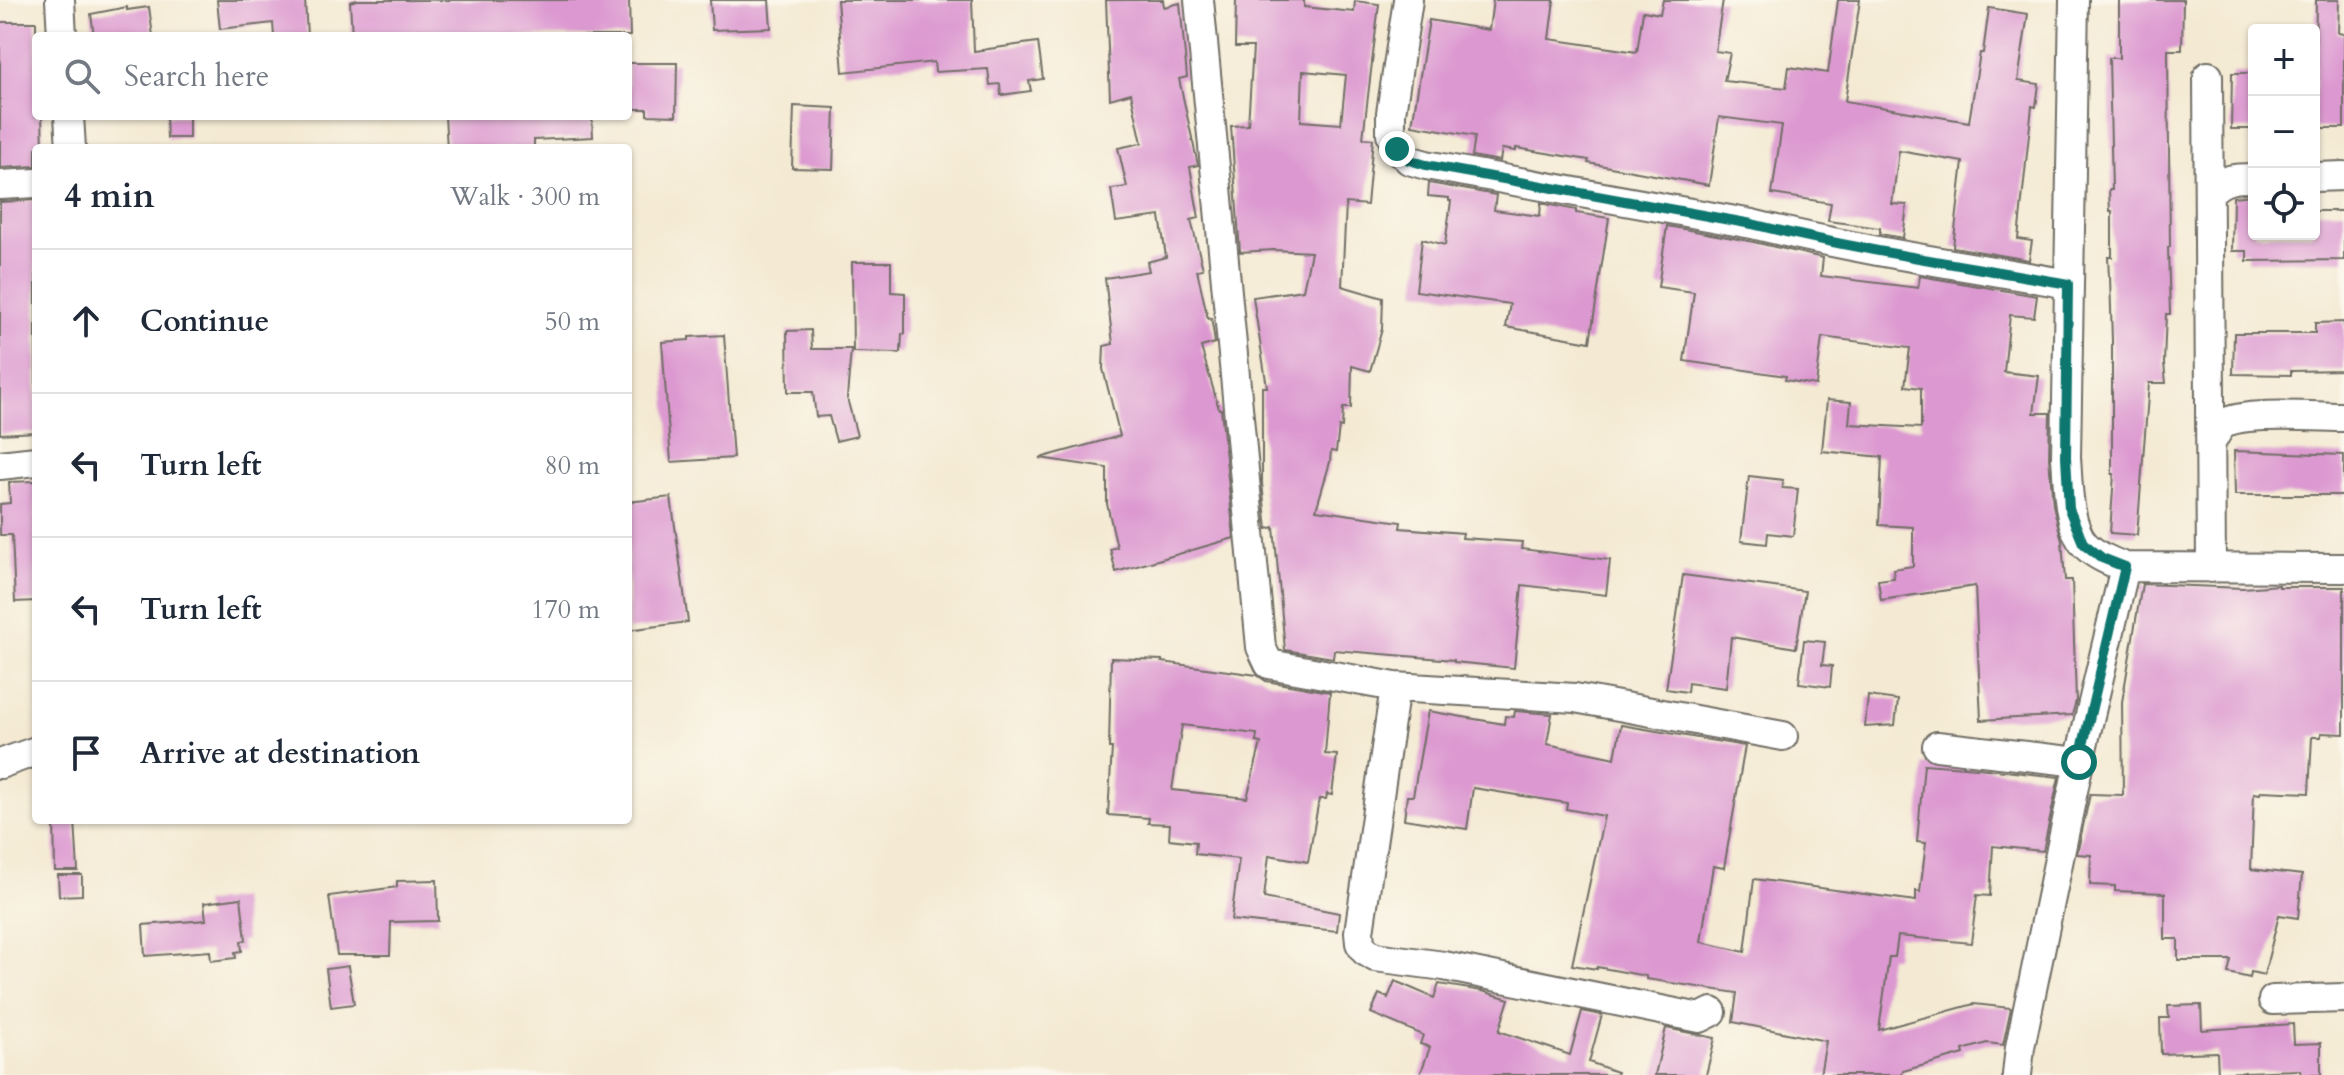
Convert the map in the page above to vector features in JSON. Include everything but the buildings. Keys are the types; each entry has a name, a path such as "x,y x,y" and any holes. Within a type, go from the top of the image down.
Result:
{"street":[{"path":"60,0 62,32"},
{"path":"1199,0 1261,647 1269,664 1395,687 1575,698 1783,736"},
{"path":"1408,0 1391,113 1391,134 1397,149 1409,160 1931,261 2068,284"},
{"path":"2065,2 2066,457 2069,509 2083,543 2102,558 2125,567 2344,568"},
{"path":"2208,76 2211,568"},
{"path":"69,120 71,144"},
{"path":"2320,177 2344,176"},
{"path":"2209,193 2228,178 2248,178"},
{"path":"0,185 32,183"},
{"path":"2211,443 2220,427 2229,420 2246,417 2344,417"},
{"path":"0,465 32,461"},
{"path":"2017,1075 2020,1047 2079,762 2125,567"},
{"path":"1395,687 1359,932 1365,951 1375,957 1470,971 1700,1018 1712,1012"},
{"path":"1937,746 2079,762"},
{"path":"0,764 32,752"},
{"path":"2273,1000 2344,998"}],"route":[{"path":"1397,149 1409,160 1426,165 2068,284 2066,457 2069,509 2083,543 2102,558 2125,567 2079,762"}]}
